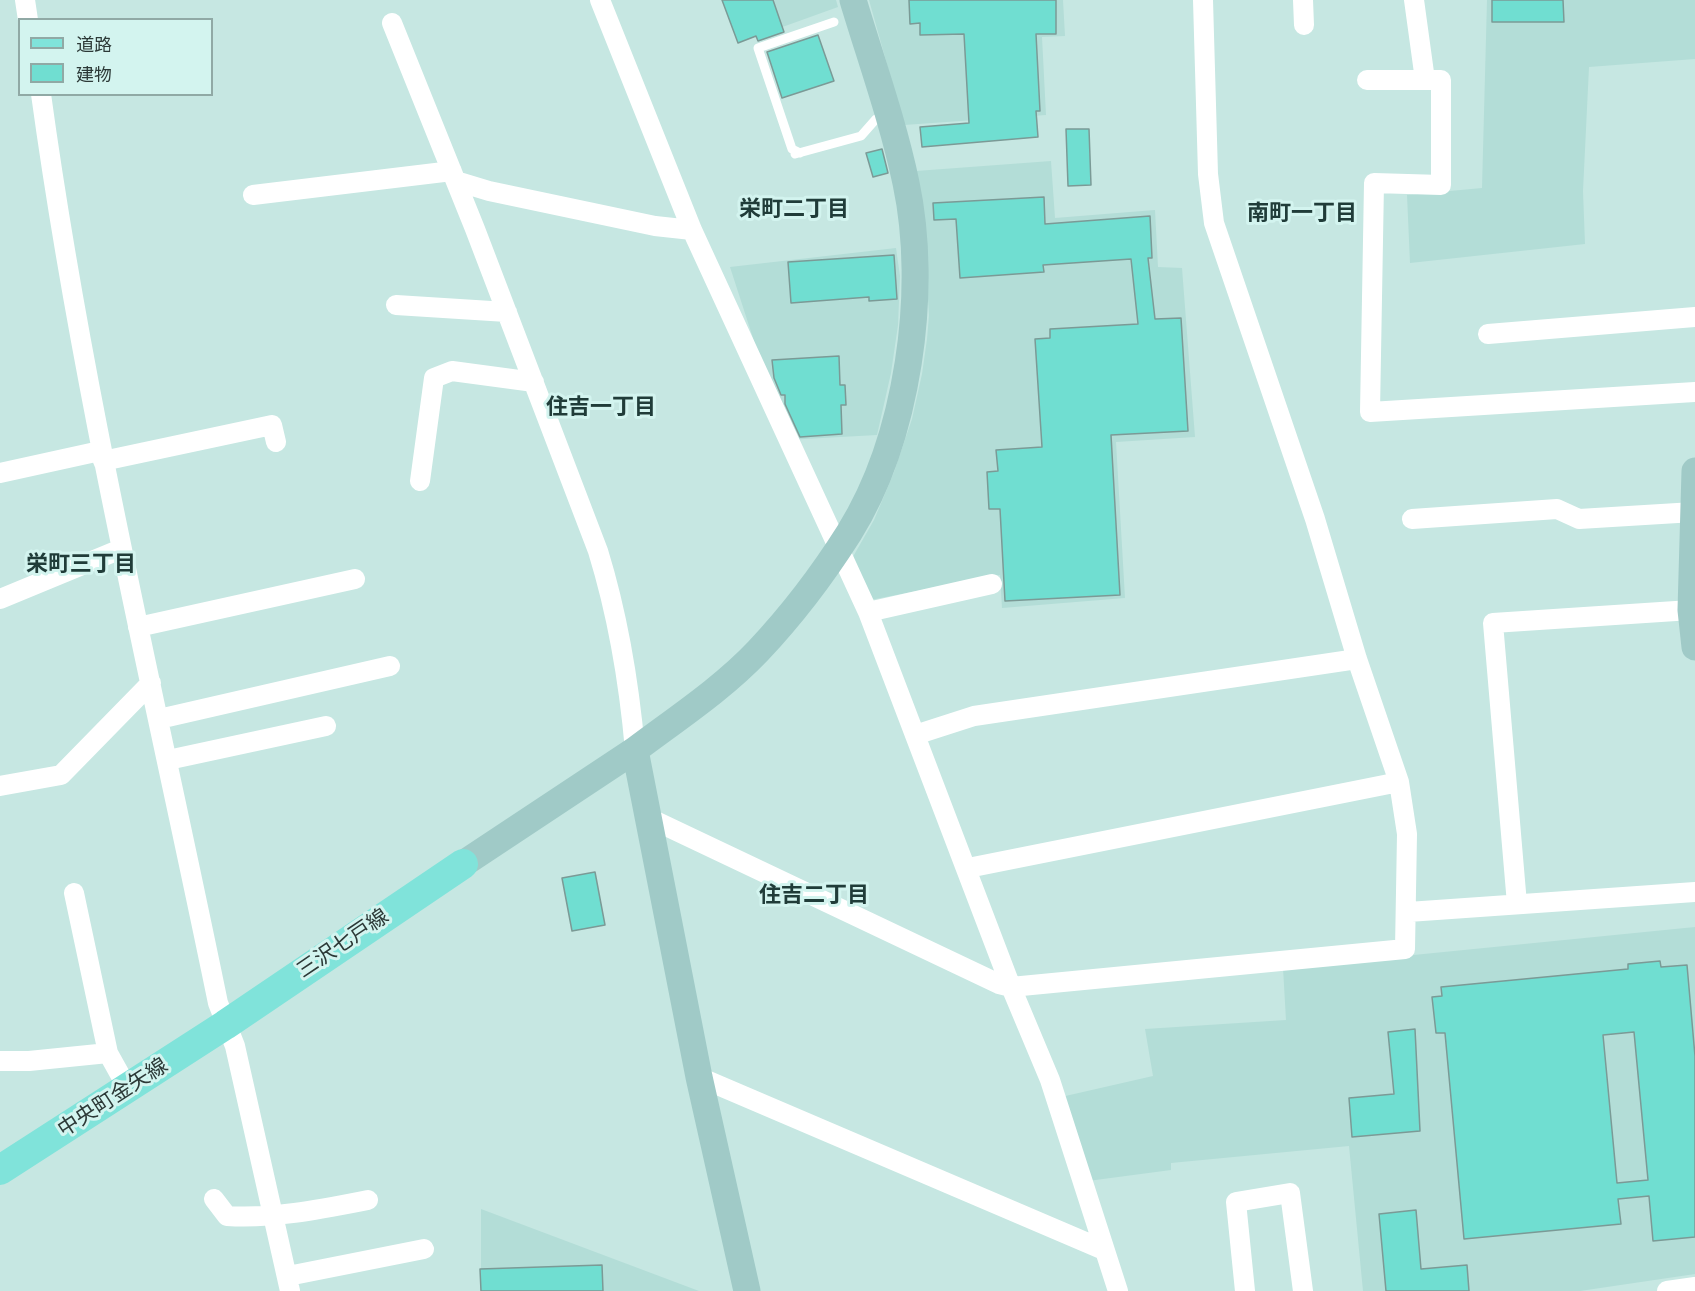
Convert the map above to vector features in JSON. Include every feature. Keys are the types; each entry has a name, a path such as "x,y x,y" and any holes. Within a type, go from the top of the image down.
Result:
{"main road":[{"name":"三沢七戸線","path":"225,1025 463,864"},
{"name":"中央町金矢線","path":"0,1170 225,1025"}],"street":[{"path":"25,0 28,18"},
{"path":"600,0 692,230 868,612 968,868 1011,987 1050,1080 1118,1291"},
{"path":"463,864 635,750 756,653 787,619 849,532 879,470 908,370 912,343 915,255 906,183 853,0"},
{"path":"647,817 999,984 1011,987 1405,950 1407,834 1399,782 1357,659 1315,519 1214,223 1208,174 1203,0"},
{"path":"1303,0 1304,25"},
{"path":"1414,0 1425,80"},
{"path":"392,24 534,382 598,551 611,592 629,688 635,750 647,817 699,1077 747,1291"},
{"path":"1366,80 1441,80 1441,185 1374,183 1370,412 1695,392"},
{"path":"40,96 59,226 101,456 225,1025 235,1046 289,1284 424,1249"},
{"path":"253,195 454,176 489,191 655,226 692,230"},
{"path":"396,305 507,312"},
{"path":"1488,334 1695,317"},
{"path":"420,481 434,378 452,371 534,382"},
{"path":"0,473 272,425 276,442"},
{"path":"1695,471 1691,610 1695,647"},
{"path":"1412,519 1557,509 1579,519 1694,512"},
{"path":"0,599 121,549"},
{"path":"138,627 355,579"},
{"path":"868,612 992,584"},
{"path":"1517,904 1493,623 1691,610"},
{"path":"915,735 974,716 1357,659"},
{"path":"159,719 390,666"},
{"path":"0,786 61,775 151,683"},
{"path":"168,760 326,726"},
{"path":"968,868 1399,782"},
{"path":"1407,912 1695,892"},
{"path":"74,893 108,1053 128,1089"},
{"path":"0,1061 29,1061 108,1053"},
{"path":"699,1077 1104,1251"},
{"path":"1245,1291 1236,1202 1290,1193 1303,1291"},
{"path":"214,1199 227,1216 296,1214 368,1200"},
{"path":"1667,1291 1695,1287"}],"lane":[{"path":"834,21 758,48 792,149 800,153 861,136 876,119 887,116"}],"shaded area":[{"path":"722,0 836,0 838,7 738,43"},
{"path":"869,0 1063,0 1065,36 1042,37 1046,115 904,125"},
{"path":"1487,0 1695,0 1695,59 1589,67 1583,191 1585,244 1410,263 1407,195 1482,188"},
{"path":"1051,161 1055,218 1155,210 1158,267 1182,268 1195,437 1116,442 1125,598 1002,608 1000,575 865,601 850,562 874,520 894,472 912,419 927,339 929,315 923,227 916,171"},
{"path":"896,248 900,276 898,325 891,373 877,435 786,440 730,267"},
{"path":"1695,927 1695,1274 1580,1291 1363,1291 1349,1146 1171,1163 1171,1170 1088,1181 1061,1097 1153,1076 1145,1029 1286,1020 1283,968"},
{"path":"481,1209 699,1291 481,1291"}],"building":[{"path":"722,0 773,0 784,32 758,41 756,36 738,43"},
{"path":"909,0 1056,0 1056,34 1036,34 1040,111 1036,111 1038,137 922,147 920,127 969,123 964,34 920,35 920,23 910,24"},
{"path":"1492,0 1563,0 1564,22 1492,22"},
{"path":"818,35 834,81 782,98 767,52"},
{"path":"1066,129 1089,129 1091,185 1068,186"},
{"path":"882,149 888,173 873,177 866,153"},
{"path":"1044,197 1045,224 1150,216 1152,258 1148,258 1155,319 1181,318 1188,431 1111,435 1120,595 1005,601 1000,509 989,509 987,472 998,471 996,450 1042,447 1035,339 1050,338 1050,329 1138,324 1131,259 1043,265 1044,272 960,278 956,219 934,220 933,203"},
{"path":"894,255 897,299 869,301 869,297 791,303 788,262"},
{"path":"839,356 840,385 845,385 846,405 841,405 842,434 800,437 785,404 785,395 781,395 774,378 772,360"},
{"path":"595,872 605,925 572,931 562,878"},
{"path":"1660,961 1661,967 1687,965 1695,1056 1695,1237 1653,1241 1649,1196 1618,1199 1621,1224 1464,1239 1445,1033 1436,1033 1432,997 1442,996 1441,987 1628,969 1628,964","holes":["1634,1032 1648,1180 1617,1183 1603,1035"]},
{"path":"1415,1029 1420,1131 1352,1137 1349,1098 1394,1094 1388,1032"},
{"path":"1416,1210 1421,1269 1467,1265 1469,1291 1386,1291 1379,1214"},
{"path":"602,1265 603,1291 481,1291 480,1269"}],"district":[{"name":"栄町二丁目","path":"794,210"},
{"name":"南町一丁目","path":"1302,214"},
{"name":"住吉一丁目","path":"601,408"},
{"name":"栄町三丁目","path":"81,565"},
{"name":"住吉二丁目","path":"814,896"}]}
